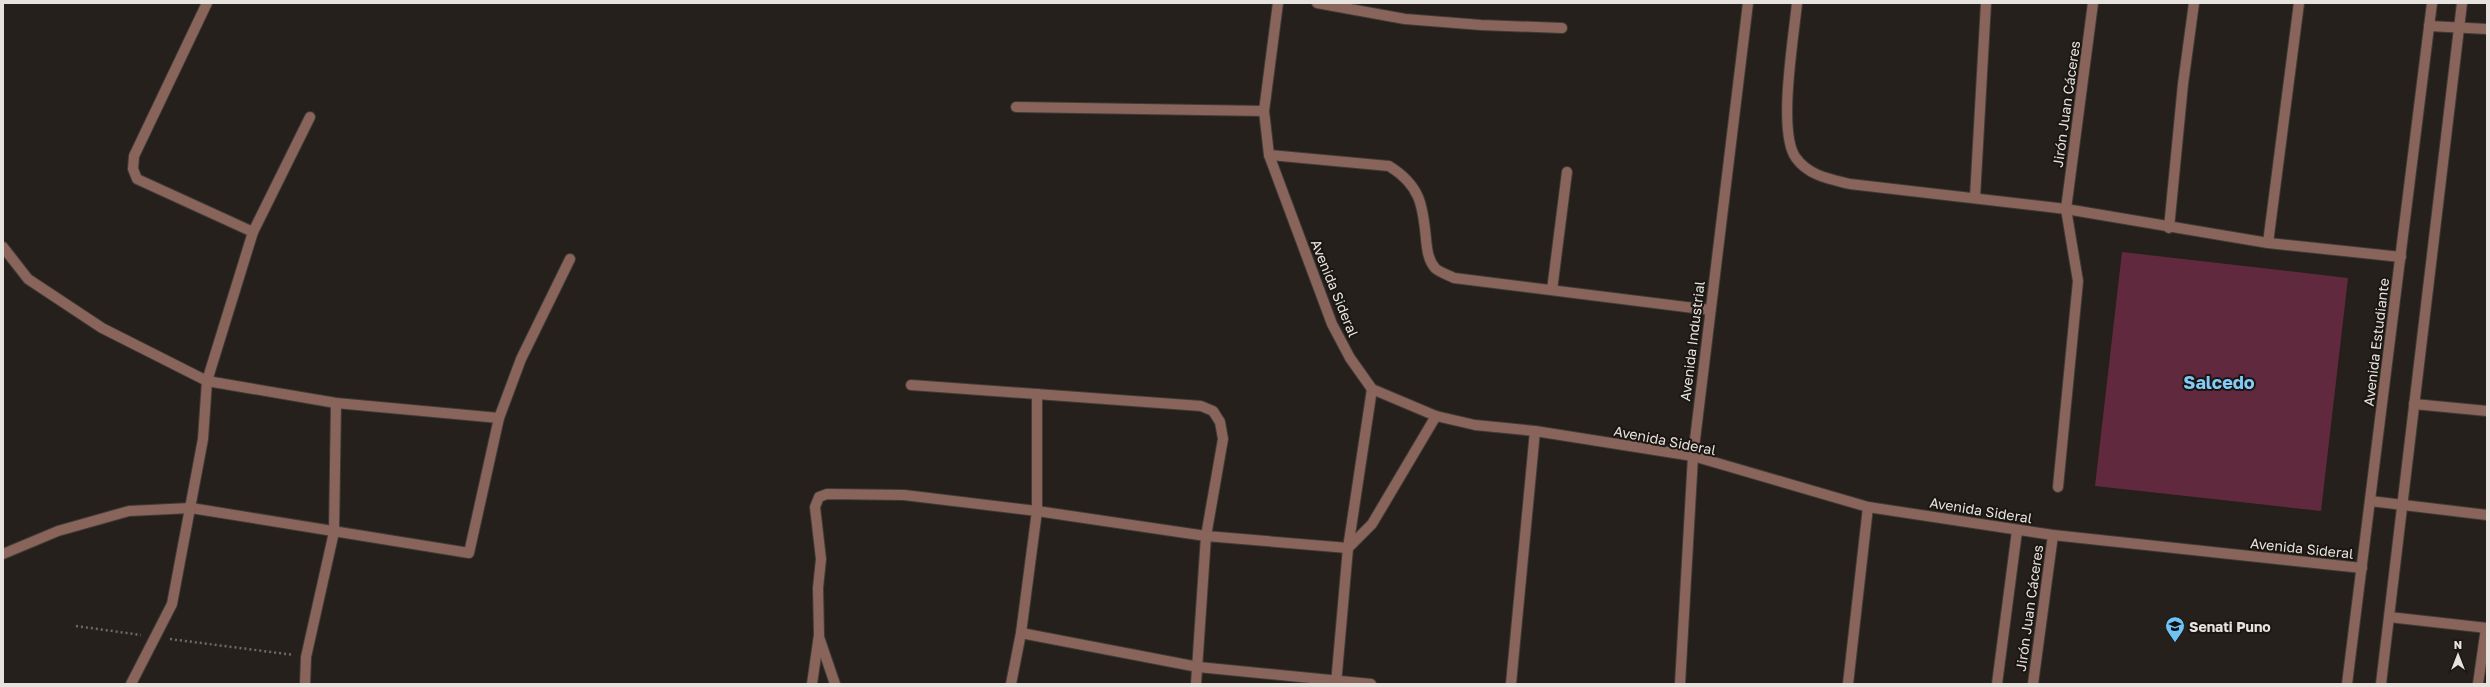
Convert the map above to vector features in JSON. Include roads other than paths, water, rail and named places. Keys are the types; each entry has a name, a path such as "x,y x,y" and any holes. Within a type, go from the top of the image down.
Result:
{"street":[{"path":"207,3 134,156 133,168 137,179 253,232"},
{"name":"Avenida Sideral","path":"1278,3 1264,111 1269,154 1332,324 1350,358 1372,389 1436,416 1475,425 1535,431 1693,456 1868,507 2018,531 2362,568"},
{"path":"1317,3 1405,19 1481,25 1562,28"},
{"name":"Avenida Industrial","path":"1680,684 1693,456 1748,3"},
{"path":"1797,3 1787,109 1788,138 1795,158 1816,176 1850,184 1975,197 2066,209 2268,244 2401,257"},
{"path":"1975,197 1986,3"},
{"name":"Jirón Juan Cáceres","path":"2058,487 2078,281 2066,209 2093,3"},
{"path":"2169,228 2183,84 2194,3"},
{"path":"2268,244 2299,3"},
{"name":"Avenida Estudiante","path":"2347,684 2432,3"},
{"path":"2381,684 2401,504 2462,3"},
{"path":"2429,26 2487,29"},
{"path":"1016,107 1264,111"},
{"path":"132,684 172,604 203,439 207,381 253,232 310,117"},
{"path":"1269,154 1389,166 1405,176 1419,196 1425,225 1427,253 1435,268 1454,278 1710,310"},
{"path":"1552,290 1567,172"},
{"path":"3,247 28,279 102,328 207,381 336,403 499,418"},
{"path":"3,554 58,531 129,511 191,508 468,553 499,418 521,359 570,259"},
{"path":"911,385 1200,406 1213,411 1220,422 1222,439 1206,536 1196,684"},
{"path":"1336,682 1348,548 1372,389"},
{"path":"1011,684 1021,633 1037,511 1037,394"},
{"path":"305,684 306,657 334,532 336,403"},
{"path":"2414,404 2487,411"},
{"path":"812,684 819,635 818,588 820,559 815,507 819,497 827,494 904,496 1037,511 1206,536 1348,548 1372,524 1436,416"},
{"path":"1511,684 1535,431"},
{"path":"2370,501 2487,515"},
{"path":"1848,684 1868,507"},
{"path":"1997,684 2018,531"},
{"name":"Jirón Juan Cáceres","path":"2033,684 2053,535"},
{"path":"2389,617 2487,628 2478,684"},
{"path":"1021,633 1198,667 1336,682 1372,684"},
{"path":"819,635 835,684"}],"place":[{"name":"Senati Puno","path":"2175,643"}],"district":[{"name":"Salcedo","path":"2219,382"}]}
